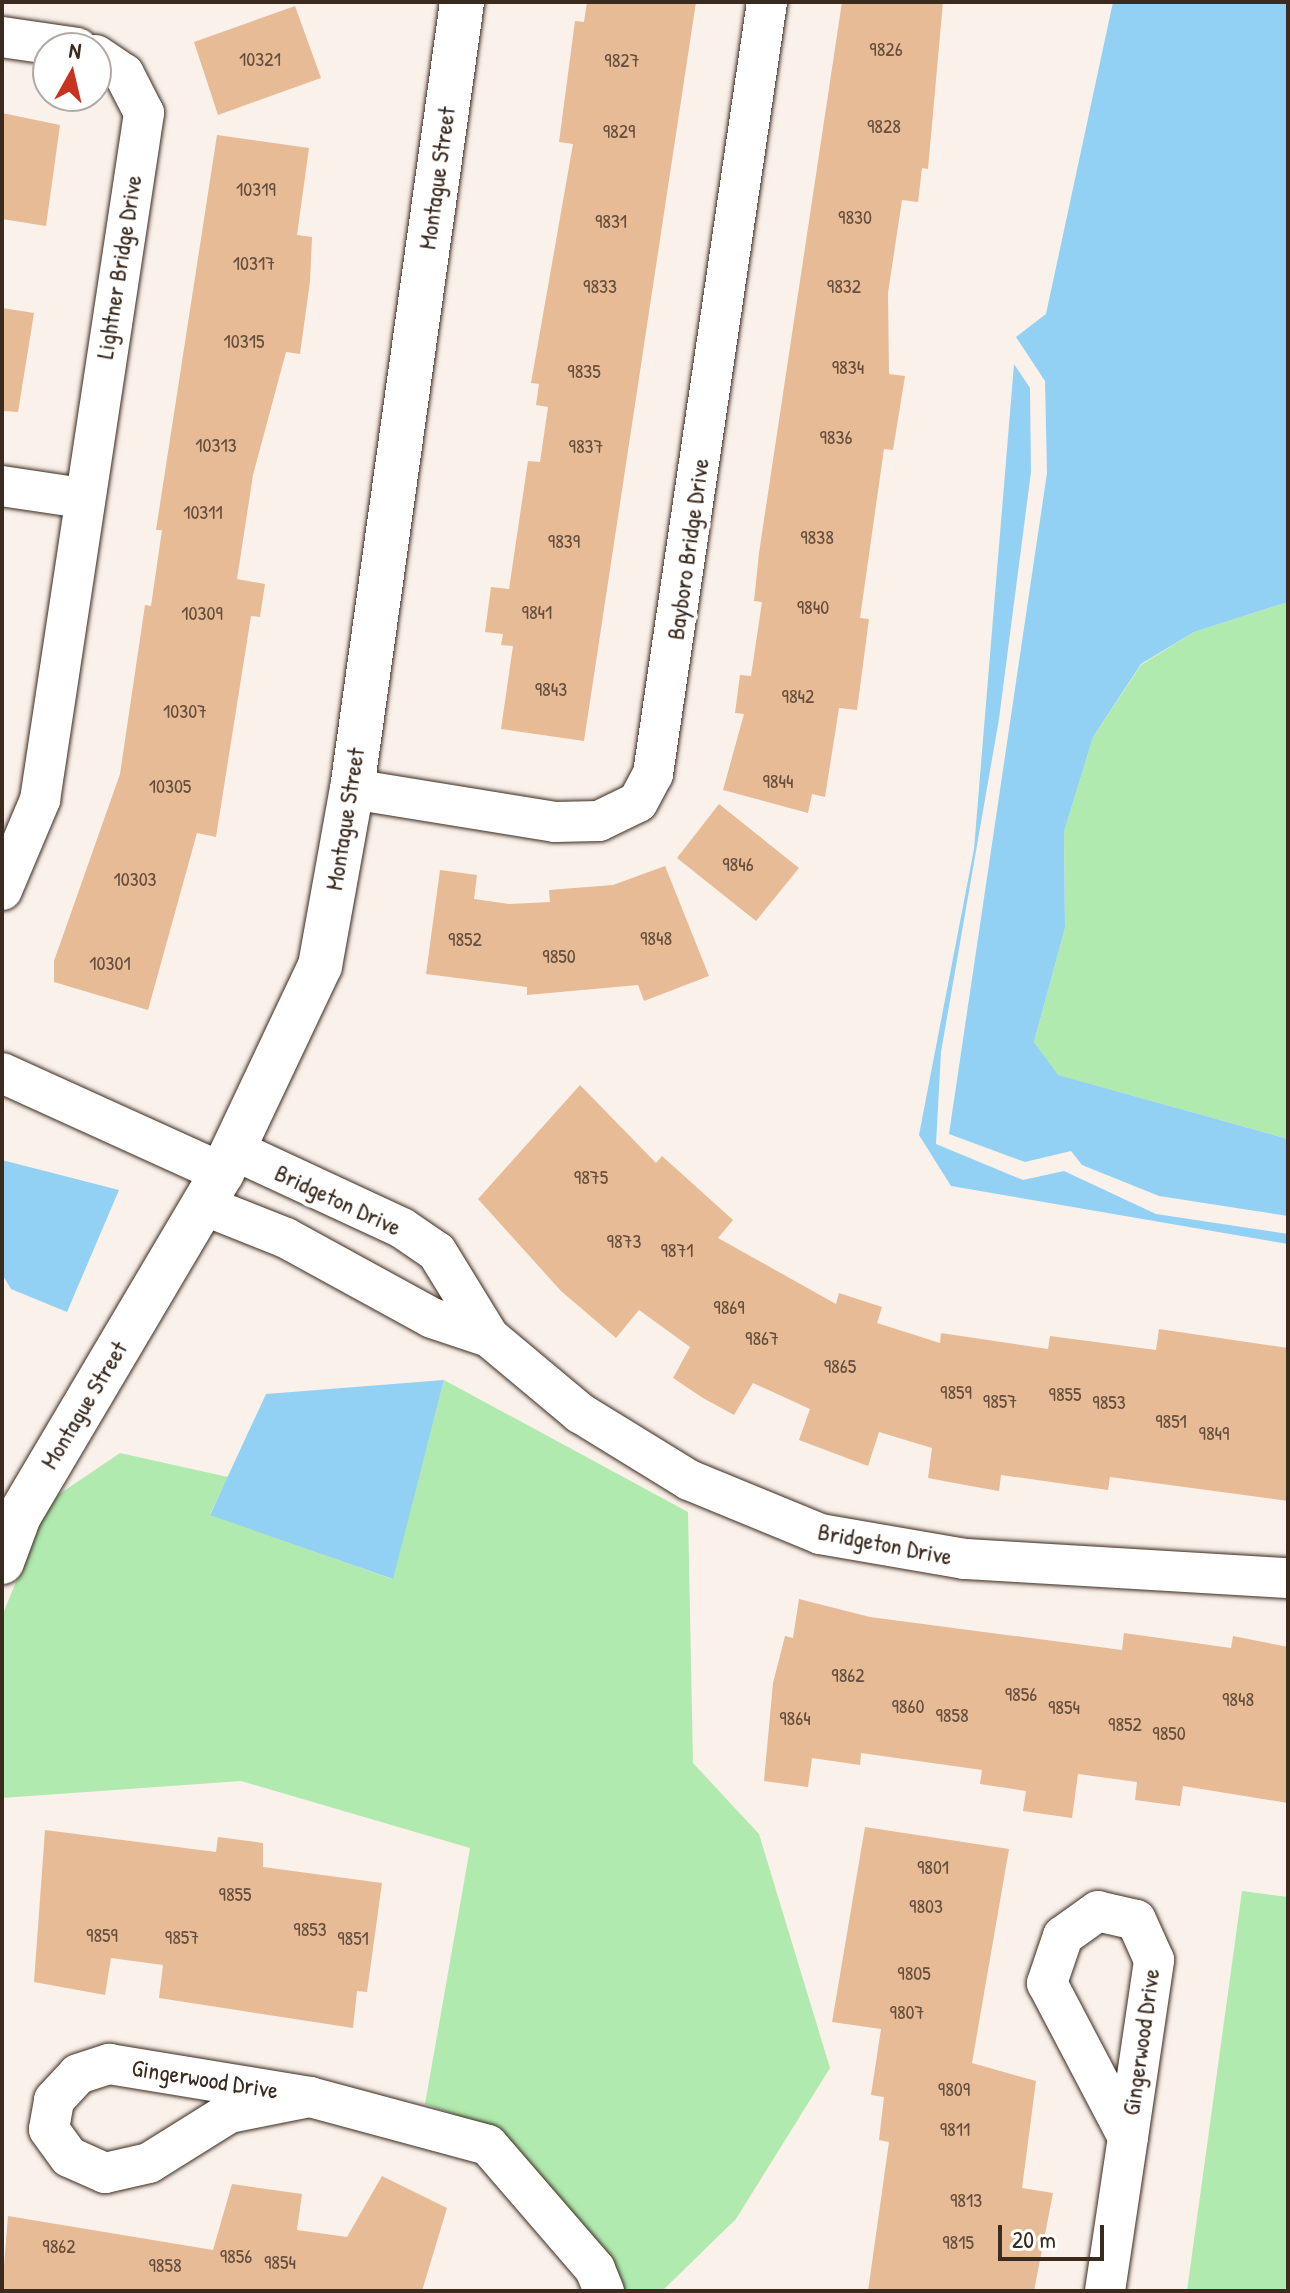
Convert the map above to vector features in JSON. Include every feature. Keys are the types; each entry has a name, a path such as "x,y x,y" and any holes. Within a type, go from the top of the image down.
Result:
{"street":[{"name":"Montague Street","path":"2,1562 19,1516 219,1176 320,966 352,789 462,2"},
{"name":"Bayboro Bridge Drive","path":"352,789 555,822 599,821 638,802 653,774 767,2"},
{"path":"2,37 32,41"},
{"name":"Lightner Bridge Drive","path":"2,890 40,800 82,498 144,113 124,74 112,66"},
{"path":"2,486 82,498"},
{"name":"Bridgeton Drive","path":"2,1073 219,1176 370,1214 437,1252 489,1337 580,1413 689,1480 820,1534 965,1559 1288,1578"},
{"name":"Bridgeton Drive","path":"219,1176 344,1270 432,1318 489,1337"},
{"path":"344,1270 370,1214"},
{"name":"Gingerwood Drive","path":"1105,2291 1128,2137 1154,1960 1136,1920 1098,1911 1063,1936 1047,1983 1128,2137"},
{"name":"Gingerwood Drive","path":"310,2097 229,2113 149,2163 105,2173 69,2157 49,2129 54,2100 78,2074 109,2064 310,2097 488,2145 595,2269 604,2291"}],"green space":[{"path":"1288,602 1288,1139 1057,1075 1034,1042 1065,928 1064,832 1093,737 1141,665 1194,632"},
{"path":"444,1380 688,1512 693,1763 759,1834 830,2068 736,2219 662,2291 624,2291 612,2260 501,2131 425,2104 470,1848 241,1781 2,1798 2,1616 49,1501 120,1453 228,1477 210,1514 392,1579"},
{"path":"1242,1891 1288,1897 1288,2291 1187,2291"}],"water":[{"path":"1113,2 1288,2 1288,602 1194,632 1141,664 1093,737 1064,832 1065,928 1034,1042 1058,1075 1288,1139 1288,1216 1159,1196 1082,1165 1071,1151 1025,1162 949,1134 1047,473 1045,381 1016,337 1046,314"},
{"path":"1014,364 1030,388 1031,472 999,719 941,1052 936,1144 1023,1180 1064,1171 1156,1214 1288,1234 1288,1244 951,1186 919,1135 974,849"},
{"path":"2,1160 119,1190 67,1312 11,1289 2,1274"},
{"path":"444,1380 393,1579 210,1515 266,1394"}],"building":[{"path":"587,2 696,2 584,741 501,729 513,646 501,645 503,634 485,632 491,587 509,589 528,461 540,462 548,407 536,405 539,384 531,383 573,144 559,142 575,21 584,22"},
{"path":"842,2 943,2 928,169 922,168 918,202 902,200 888,293 889,374 905,376 893,450 884,449 860,618 869,619 857,710 839,708 825,797 812,794 808,813 723,790 744,714 735,713 740,675 751,676 762,602 754,601 759,553"},
{"path":"295,6 321,78 218,115 194,42"},
{"path":"2,113 60,125 46,226 2,219"},
{"path":"217,135 309,148 297,235 312,237 310,281 300,354 286,352 253,475 237,579 265,584 260,617 251,616 216,837 197,833 148,1010 54,982 54,961 120,774 145,605 151,606 162,530 156,530"},
{"path":"2,308 34,313 18,412 2,411"},
{"path":"719,804 799,868 756,921 677,858"},
{"path":"665,866 709,976 644,1001 638,985 527,995 527,987 426,974 440,870 477,875 474,899 509,904 550,902 549,890 613,885"},
{"path":"580,1085 656,1163 662,1156 733,1220 718,1238 836,1304 839,1293 882,1307 877,1323 940,1343 941,1333 1048,1349 1050,1336 1156,1350 1159,1329 1288,1348 1288,1501 1110,1477 1108,1490 1001,1475 999,1491 928,1478 932,1448 879,1432 868,1466 799,1440 810,1409 753,1383 734,1415 703,1398 673,1378 690,1347 639,1310 616,1338 561,1291 478,1199"},
{"path":"799,1599 870,1617 1122,1650 1124,1633 1231,1648 1233,1636 1288,1647 1288,1803 1183,1786 1180,1806 1135,1800 1137,1782 1078,1774 1072,1818 1023,1811 1026,1791 980,1784 982,1770 861,1753 860,1765 812,1758 808,1787 764,1781 773,1683 785,1636 793,1638"},
{"path":"865,1827 1009,1849 972,2063 1036,2081 1022,2188 1053,2193 1034,2291 868,2291 889,2142 879,2140 884,2097 871,2095 881,2029 832,2022"},
{"path":"45,1830 216,1852 218,1837 263,1843 263,1867 382,1883 367,1992 357,1991 353,2028 159,1998 163,1965 111,1958 105,1995 34,1982"},
{"path":"382,2176 447,2208 422,2291 2,2291 8,2216 213,2250 232,2184 302,2194 297,2230 347,2237"}]}
